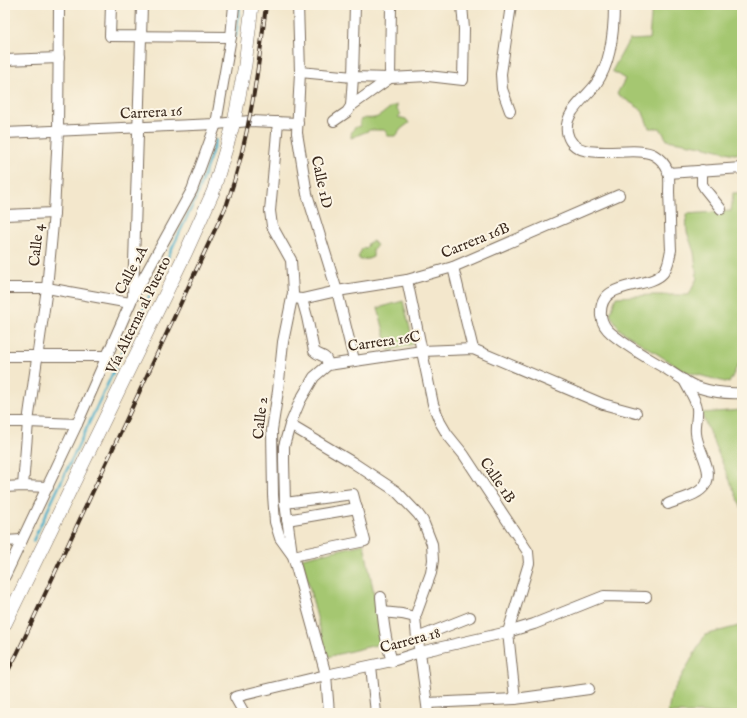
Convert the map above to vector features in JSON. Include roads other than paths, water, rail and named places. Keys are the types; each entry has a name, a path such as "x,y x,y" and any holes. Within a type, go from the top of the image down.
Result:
{"main road":[{"name":"Vía Alterna al Puerto","path":"5,624 185,254 213,192 224,124 245,64 252,5"}],"street":[{"name":"Calle 4","path":"23,486 28,422 47,288 54,213 58,131 59,5"},
{"path":"111,5 110,36 231,37"},
{"path":"5,288 47,288 132,300 142,5"},
{"name":"Calle 2A","path":"22,540 77,424 132,300 192,190 224,124 234,5"},
{"name":"Calle 1D","path":"298,5 300,72 297,133 307,194 337,291 354,360"},
{"path":"351,106 355,5"},
{"path":"390,78 391,5"},
{"path":"300,72 390,78 428,76 463,80 464,29 462,5"},
{"path":"510,111 502,89 501,74 511,5"},
{"path":"614,5 608,63 597,84 574,109 568,120 568,138 576,146 589,152 644,152 653,155 662,161 668,173 671,250 669,263 663,273 655,279 625,286 610,294 603,302 601,316 604,325 611,333 684,380 712,392 732,394 742,393"},
{"path":"5,60 59,58"},
{"path":"334,121 347,112 351,106 390,78"},
{"name":"Carrera 16","path":"5,133 224,124 250,121 298,123"},
{"name":"Calle 2","path":"278,122 270,211 272,226 291,260 293,293 297,299 283,342 272,430 275,522 280,538 293,556 326,675 329,713"},
{"path":"668,173 742,168"},
{"path":"702,170 702,184 704,189 721,209"},
{"name":"Carrera 16B","path":"297,299 407,280 453,266 619,195"},
{"path":"5,215 54,213"},
{"path":"453,266 473,349"},
{"name":"Calle 1B","path":"407,280 433,404 440,422 447,434 464,455 528,552 529,563 508,632 516,699"},
{"path":"285,503 353,494 365,541 293,556 285,503 284,446 300,401 314,377 328,365 327,359 316,353 314,350 307,317 297,299"},
{"name":"Carrera 16C","path":"328,365 422,351 473,349 604,404 636,413"},
{"path":"5,356 107,356"},
{"path":"668,504 700,491 706,484 709,472 697,438 697,408 684,380"},
{"path":"5,422 77,424"},
{"path":"290,426 352,462 396,491 421,518 432,544 433,560 431,572 415,617 428,708 516,699 590,689"},
{"path":"5,487 48,487"},
{"path":"288,520 357,508"},
{"path":"5,541 22,540 5,576"},
{"name":"Carrera 18","path":"244,713 235,697 392,661 420,652 508,632 534,624 604,596 646,597"},
{"path":"381,597 387,644 392,661"},
{"path":"382,612 415,617"},
{"path":"417,638 470,617"},
{"path":"371,666 376,713"}],"waterway":[{"path":"236,37 240,5"},
{"path":"33,541 196,198 216,140"}],"railway":[{"path":"5,676 17,654 227,204 235,180 252,106 266,5"}]}
